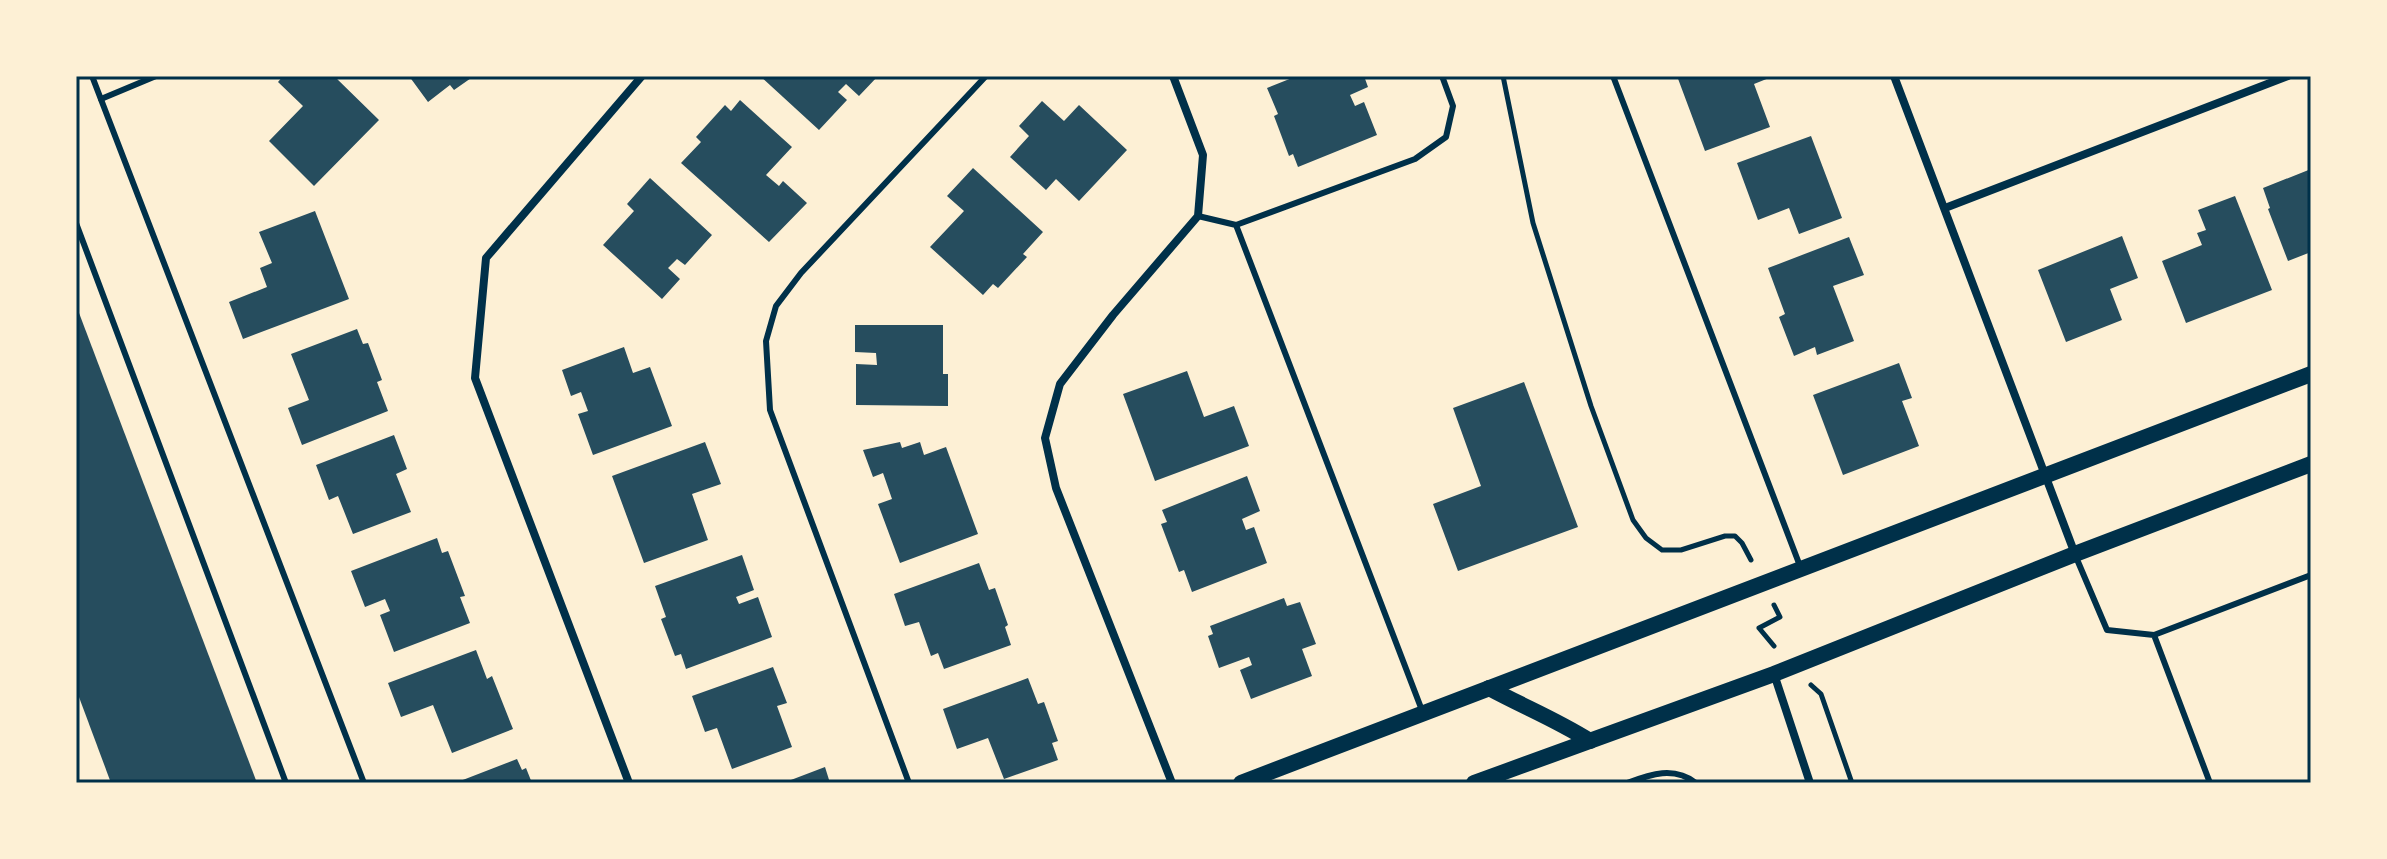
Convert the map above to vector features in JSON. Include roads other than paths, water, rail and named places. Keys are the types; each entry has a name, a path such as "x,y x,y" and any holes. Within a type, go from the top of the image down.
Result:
{"main road":[{"path":"1241,783 2311,374"},
{"path":"1474,783 1774,674 2311,464"},
{"path":"1489,688 1528,710 1555,719 1590,741"}],"street":[{"path":"629,783 475,378 486,258 642,76"},
{"path":"1172,783 1056,488 1045,438 1060,384 1113,315 1198,216 1203,155 1173,76"},
{"path":"1894,76 2075,554"},
{"path":"1945,208 2288,76"},
{"path":"1774,674 1810,783"}],"lane":[{"path":"92,76 364,783"},
{"path":"101,99 156,76"},
{"path":"909,783 770,410 766,341 776,306 801,273 986,76"},
{"path":"1198,216 1236,225 1415,159 1446,137 1453,106 1442,76"},
{"path":"1613,76 1801,568"},
{"path":"76,223 286,783"},
{"path":"1236,225 1423,713"},
{"path":"2075,554 2107,630 2154,635 2311,575"},
{"path":"2154,635 2210,783"},
{"path":"1627,783 1657,772 1685,774 1696,783"}]}
